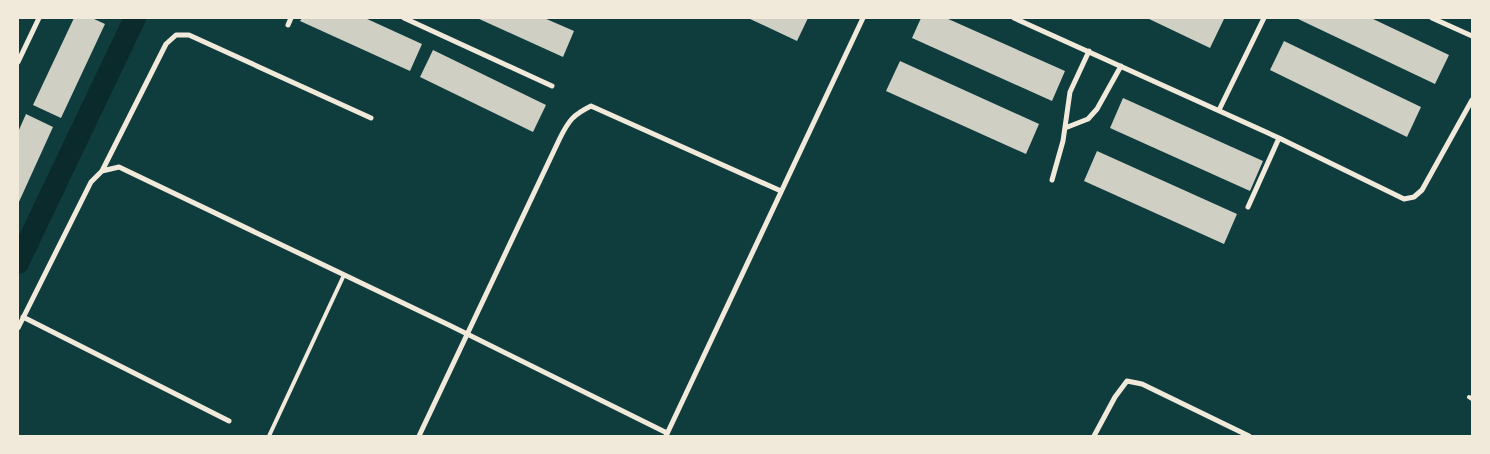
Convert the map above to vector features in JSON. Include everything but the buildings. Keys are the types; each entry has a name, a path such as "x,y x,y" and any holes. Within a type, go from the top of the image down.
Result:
{"street":[{"path":"18,62 39,18"},
{"path":"288,25 291,18"},
{"path":"404,18 552,86"},
{"path":"102,171 119,167 466,334 666,435 863,18"},
{"path":"1014,18 1219,110 1404,199 1414,198 1422,190 1472,100"},
{"path":"1219,110 1264,18"},
{"path":"1432,18 1472,36"},
{"path":"18,328 91,182 102,171 166,44 176,36 189,35 371,118"},
{"path":"1052,180 1063,141 1070,92 1089,52"},
{"path":"1065,128 1088,119 1097,109 1121,66"},
{"path":"419,436 569,120 577,113 591,106 781,192"},
{"path":"1248,207 1279,138"},
{"path":"23,317 229,420"},
{"path":"1094,436 1115,397 1127,381 1142,384 1249,436"}],"lane":[{"path":"269,436 344,275"}],"waterway":[{"path":"18,263 135,18"}]}
